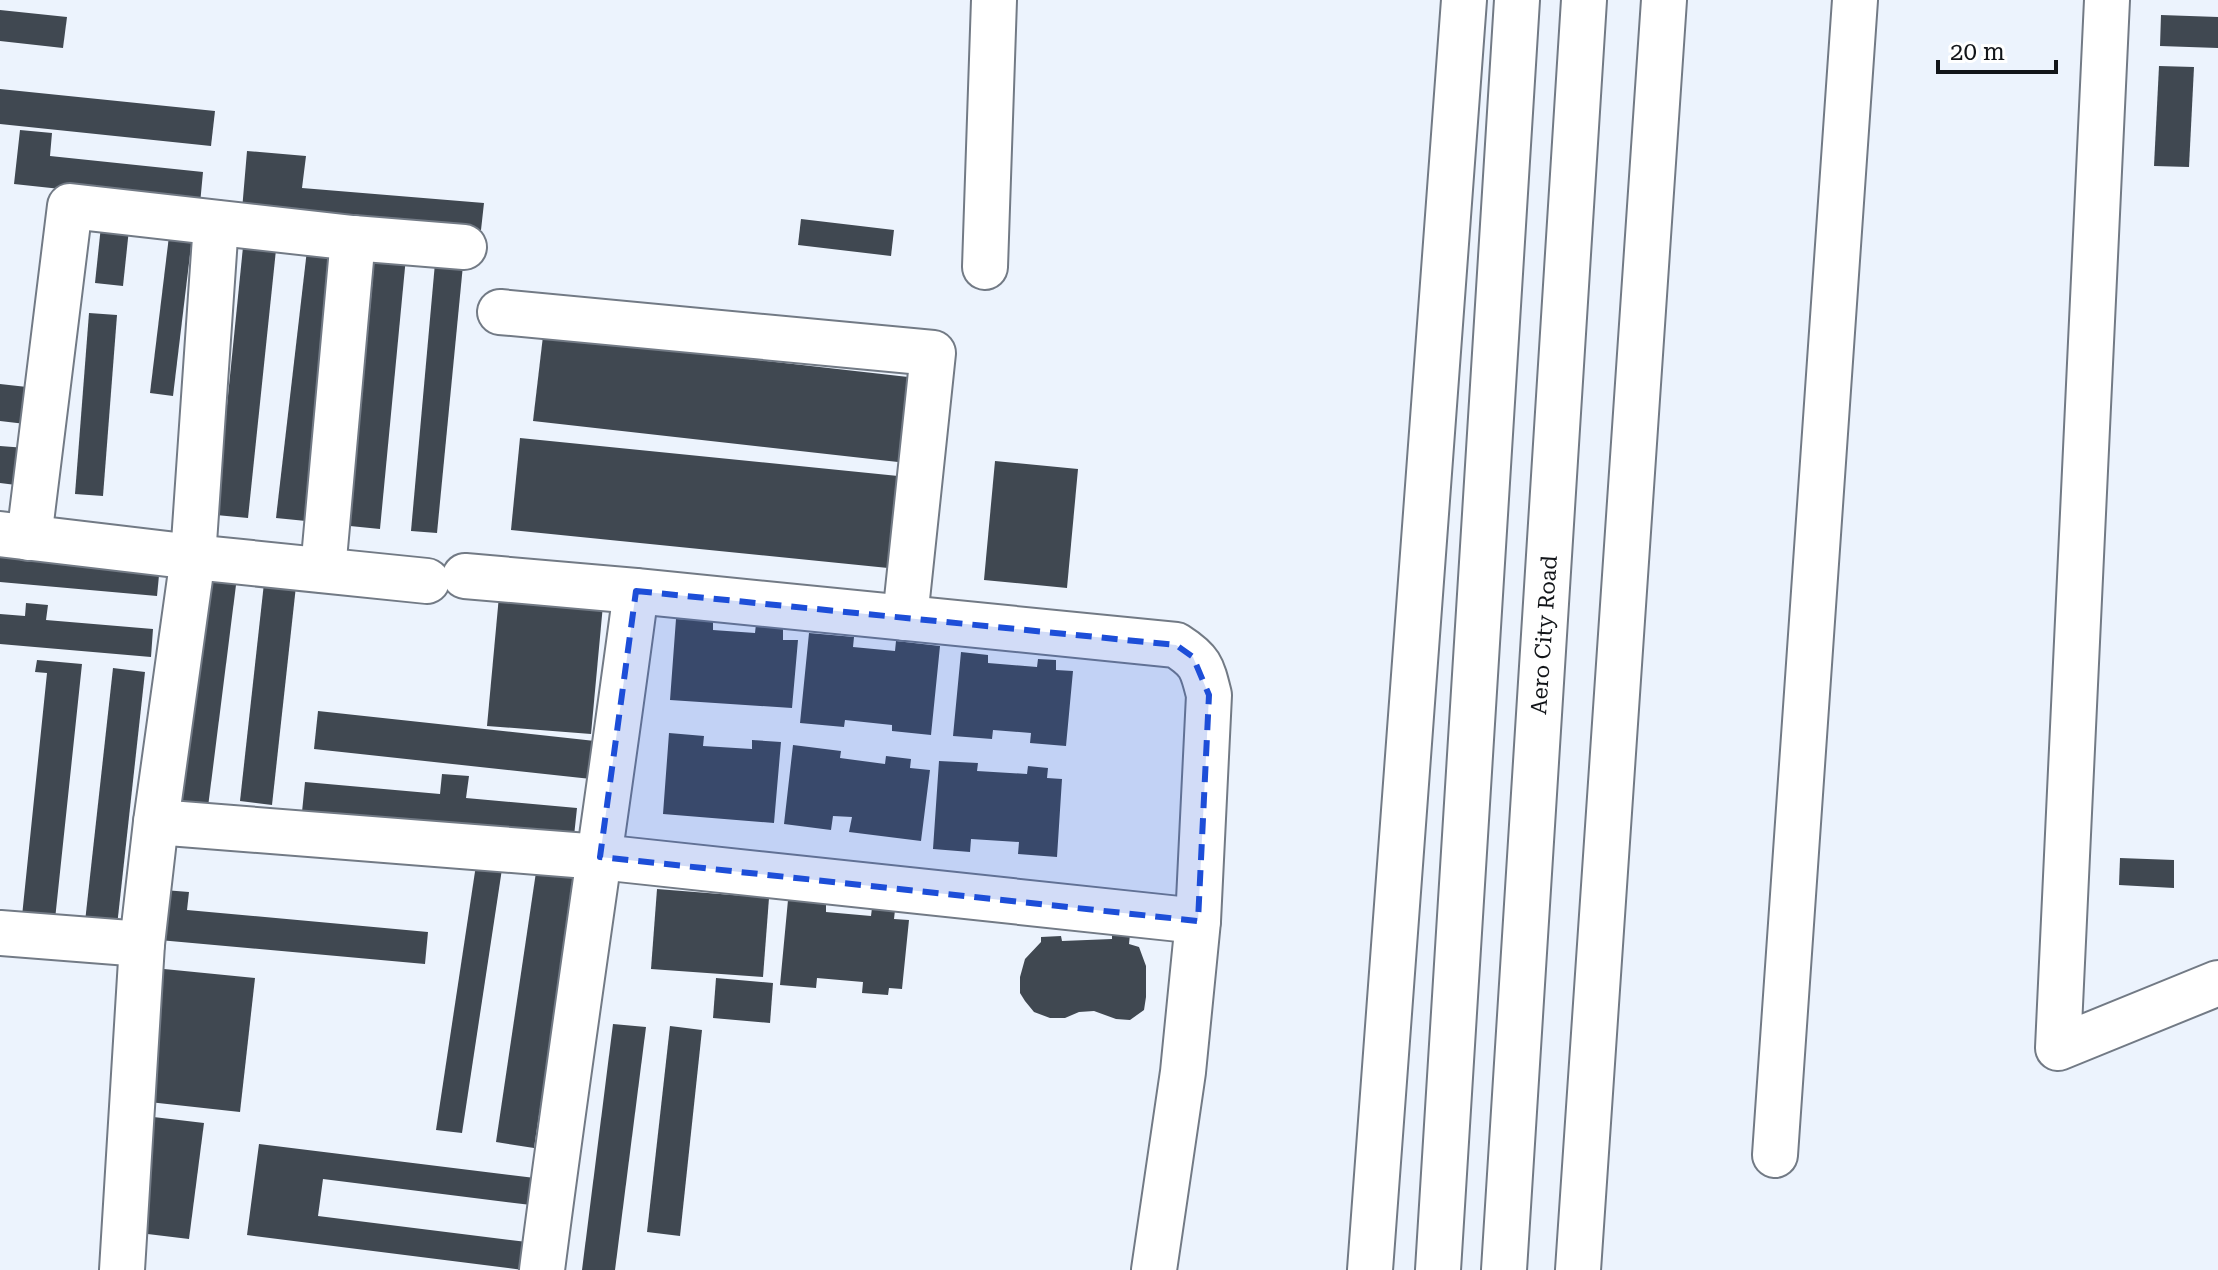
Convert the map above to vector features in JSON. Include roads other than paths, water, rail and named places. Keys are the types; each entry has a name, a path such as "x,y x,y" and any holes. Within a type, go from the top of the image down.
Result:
{"street":[{"path":"985,267 994,0"},
{"path":"1370,1270 1464,0"},
{"path":"1438,1270 1517,0"},
{"name":"Aero City Road","path":"1504,1270 1584,0"},
{"path":"1578,1270 1664,0"},
{"path":"1775,1155 1855,0"},
{"path":"2107,0 2058,1048 2218,983"},
{"path":"464,247 353,238 70,206 15,536 323,570 636,591 1176,645 1193,657 1203,673 1209,695 1198,921 1183,1072 1154,1270"},
{"path":"122,1270 142,944 193,557 216,223"},
{"path":"323,570 353,238"},
{"path":"500,312 933,353 905,618"},
{"path":"542,1270 636,591"},
{"path":"156,822 600,857 1198,921"},
{"path":"5,945 142,944"}]}
